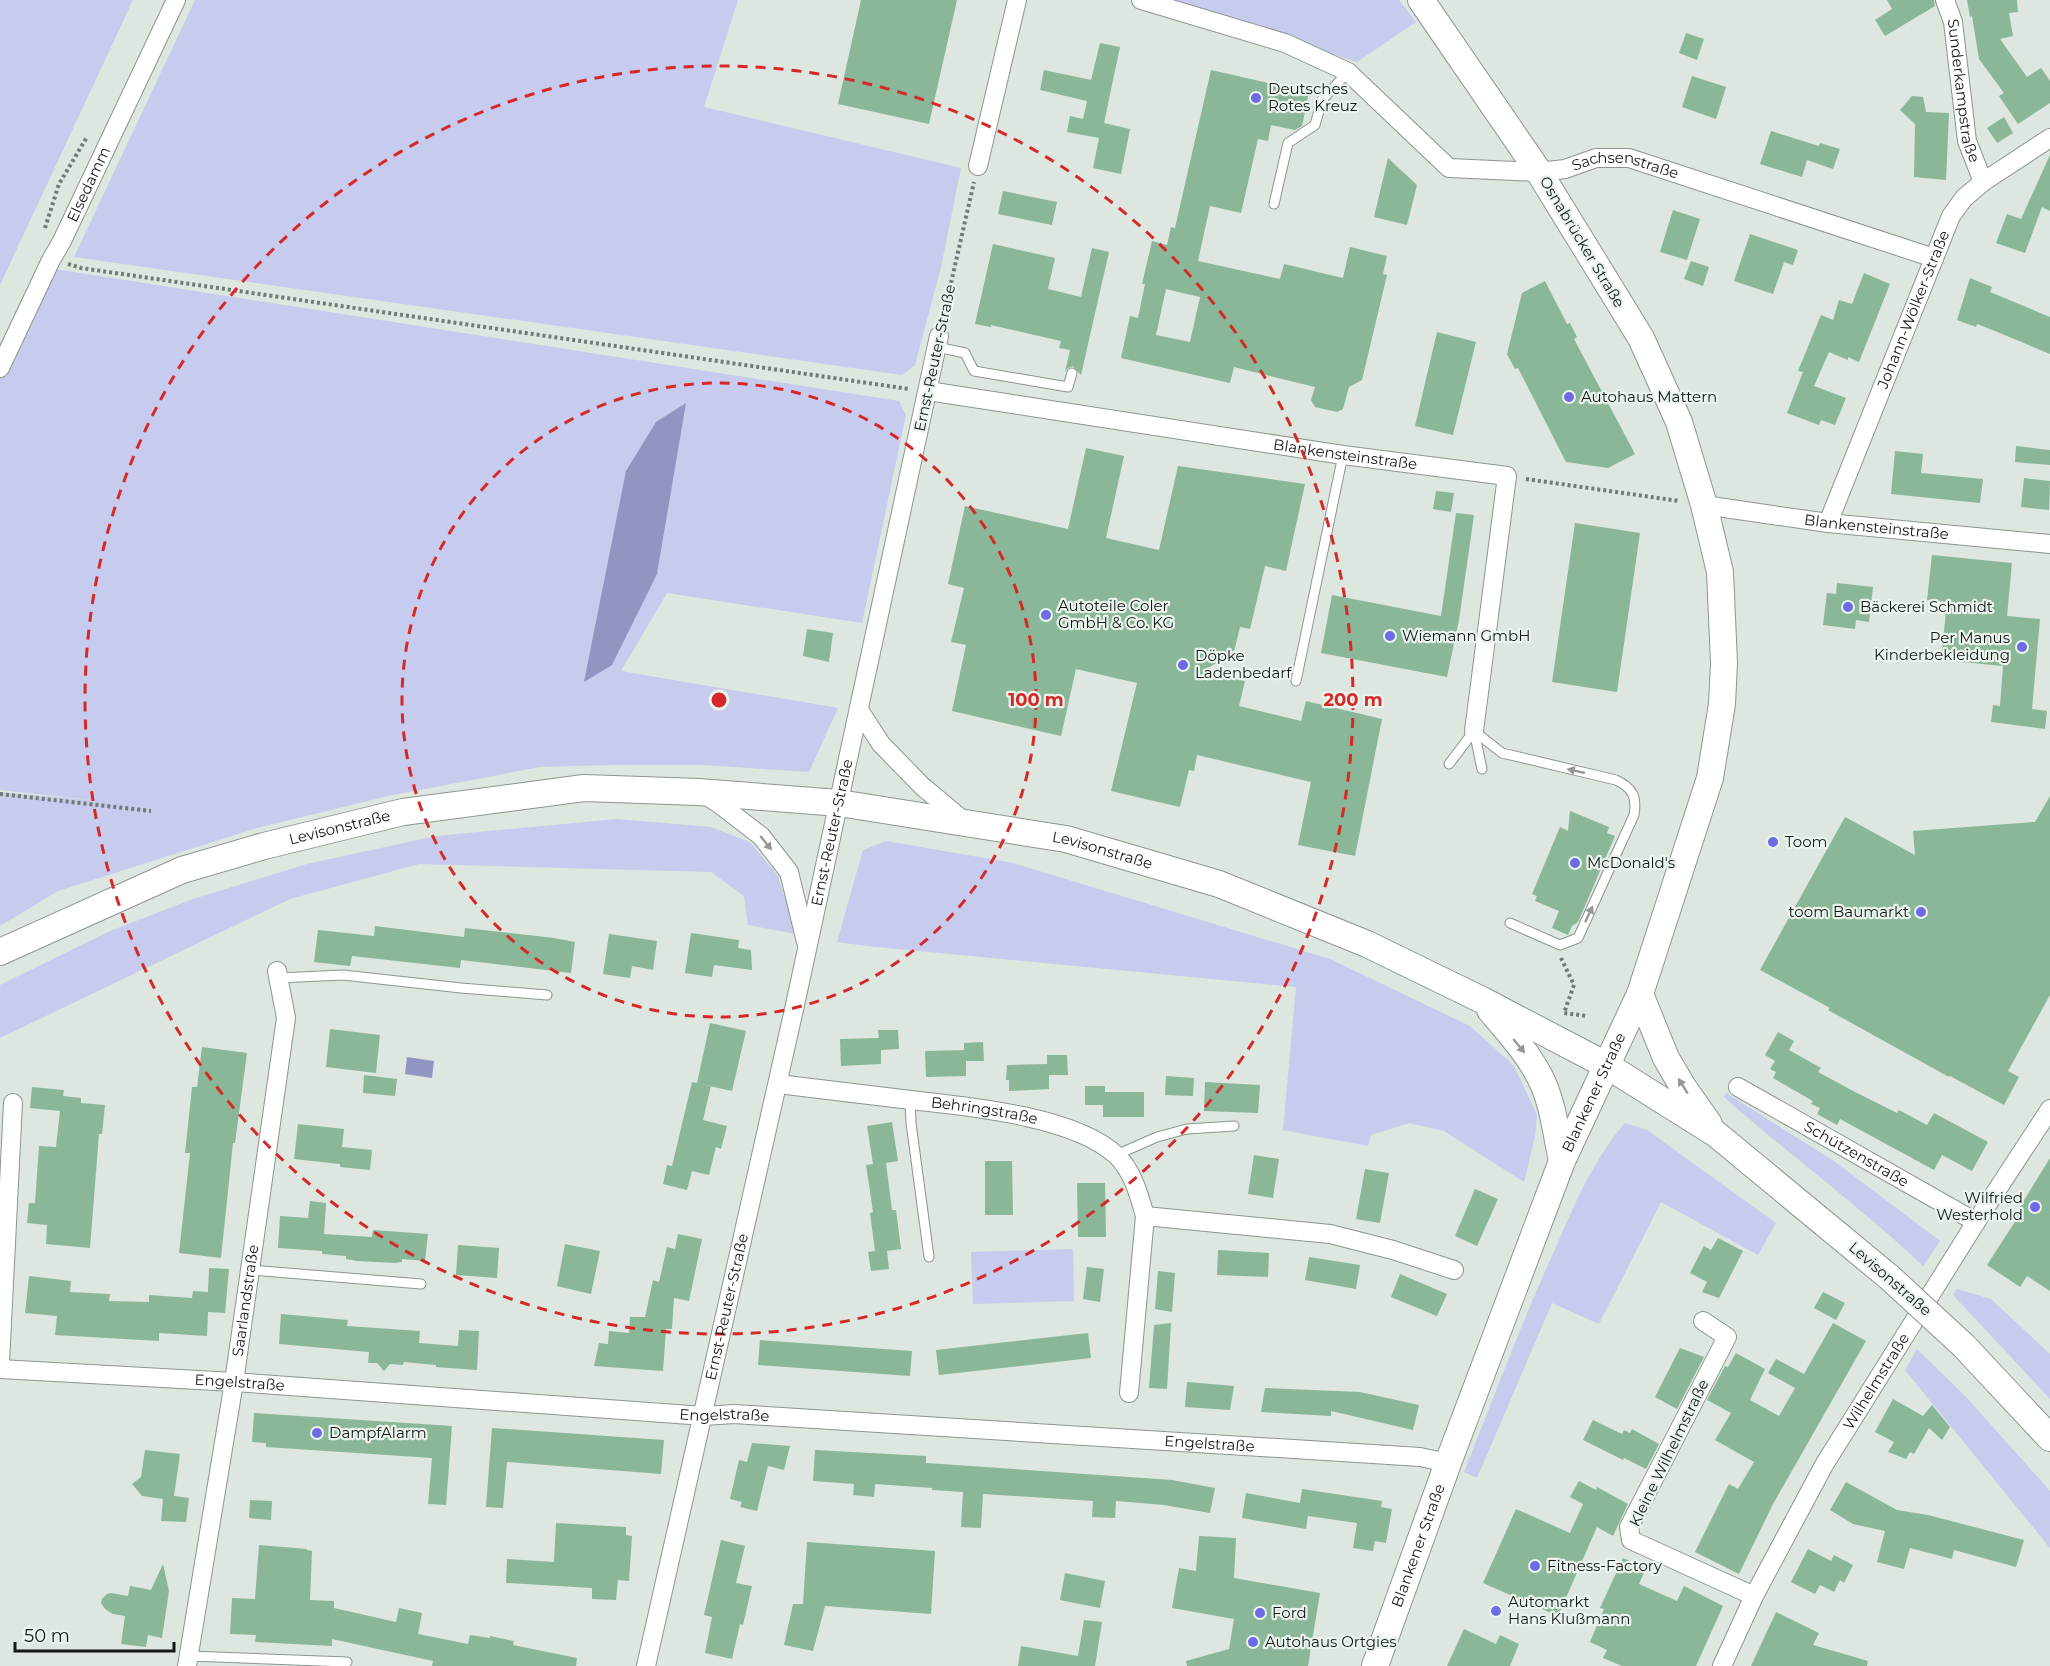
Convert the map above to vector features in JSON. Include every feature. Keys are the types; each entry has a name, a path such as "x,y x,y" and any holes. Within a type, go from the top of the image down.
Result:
{"main road":[{"name":"Osnabrücker Straße","path":"1421,0 1539,172 1641,338 1679,422 1704,505"},
{"name":"Blankener Straße","path":"1375,1666 1448,1462 1562,1161 1640,994 1710,778 1722,704 1724,663 1720,572 1704,505"},
{"name":"Levisonstraße","path":"0,952 182,870 264,846 403,812 584,788 699,792 839,803 1066,839 1219,884 1367,944 1482,1000 1606,1065 1716,1134 1889,1277 1964,1346 2050,1438"},
{"name":"Levisonstraße","path":"1640,994 1666,1058 1716,1134"},
{"name":"Levisonstraße","path":"1482,1000 1527,1056 1541,1079 1550,1105 1562,1161"}],"street":[{"name":"Elsedamm","path":"0,368 176,0"},
{"path":"978,166 1017,0"},
{"name":"Sachsenstraße","path":"1141,0 1285,43 1348,72 1449,168 1539,172 1565,169 1596,158 1629,158 1934,258"},
{"name":"Sunderkampstraße","path":"1945,0 1953,22 1966,141 1983,182"},
{"name":"Johann-Wölker-Straße","path":"1828,524 1951,216 1964,198 1983,182 2050,138"},
{"name":"Ernst-Reuter-Straße","path":"646,1666 778,1084 938,342"},
{"name":"Blankensteinstraße","path":"928,391 1343,455 1507,476"},
{"path":"1473,731 1507,476"},
{"name":"Blankensteinstraße","path":"1704,505 1828,524 2050,544"},
{"path":"859,710 881,744 922,786 967,823"},
{"name":"Levisonstraße","path":"699,792 722,806 761,836 789,872 807,947"},
{"name":"Saarlandstraße","path":"188,1661 234,1382 286,1018 278,975"},
{"name":"Behringstraße","path":"778,1084 1005,1111 1071,1130 1099,1143 1116,1155 1128,1170 1138,1190 1145,1216 1129,1393"},
{"name":"Schützenstraße","path":"1738,1087 1976,1222"},
{"path":"0,1363 13,1103"},
{"name":"Wilhelmstraße","path":"1722,1666 1755,1596 1824,1465 1976,1222 2050,1109"},
{"path":"1145,1216 1330,1234 1393,1250 1454,1270"},
{"name":"Kleine Wilhelmstraße","path":"1703,1321 1727,1337 1629,1527 1631,1540 1755,1596"},
{"name":"Engelstraße","path":"0,1369 234,1382 704,1416 734,1414 1420,1457 1448,1462"}],"lane":[{"path":"1274,204 1288,143 1315,125 1322,100 1348,72"},
{"path":"938,342 965,353 974,371 1068,387 1072,373"},
{"path":"1296,681 1343,455"},
{"path":"1449,764 1473,731"},
{"path":"1473,731 1482,769"},
{"path":"1473,731 1502,753 1616,780 1632,791 1636,802 1634,815 1578,938 1560,945 1510,923"},
{"path":"278,975 343,975 547,995"},
{"path":"910,1100 929,1257"},
{"path":"1116,1155 1157,1137 1187,1129 1234,1126"},
{"path":"251,1270 422,1284"},
{"path":"188,1661 347,1662"}],"path":[{"name":"Ernst-Reuter-Straße","path":"938,342 978,166"},
{"path":"51,260 93,270 928,391"},
{"path":"1507,476 1704,505"},
{"path":"0,794 151,811"},
{"path":"1552,941 1574,985 1564,1013 1587,1016"}],"shaded area":[{"path":"0,0 133,0 0,285"},
{"path":"195,0 738,0 704,107 961,168 941,267 915,365 902,375 74,257"},
{"path":"1162,0 1399,0 1416,22 1357,62"},
{"path":"54,269 899,401 906,415 862,623 667,593 621,671 838,708 809,772 703,765 540,767 388,796 257,828 58,891 0,926 0,792 102,801 0,790 0,378","holes":["685,403 657,574 585,682 609,566"]},
{"path":"686,403 657,574 612,665 584,682 626,471 656,422"},
{"path":"617,819 711,827 750,842 778,876 796,934 748,925 744,896 711,872 419,864 290,899 0,1038 0,985 110,931 193,899 307,864 436,836"},
{"path":"886,841 1013,863 1330,959 1470,1026 1514,1066 1537,1115 1535,1137 1524,1182 1444,1131 1409,1123 1371,1135 1368,1146 1283,1130 1296,987 837,942 863,850"},
{"path":"407,1057 434,1061 432,1078 405,1074"},
{"path":"1726,1093 1834,1161 1940,1241 1923,1266 1874,1222 1724,1097"},
{"path":"1625,1123 1647,1130 1776,1223 1758,1255 1661,1202 1599,1324 1552,1303 1477,1478 1464,1472 1508,1359 1570,1214 1604,1151"},
{"path":"1073,1249 1074,1301 973,1304 971,1252"},
{"path":"1957,1289 1991,1299 2050,1354 2050,1399 1953,1295"},
{"path":"1917,1349 1967,1398 2050,1491 2050,1548 1905,1370"}],"building":[{"path":"861,0 957,0 929,124 838,104"},
{"path":"1887,0 1934,0 1935,6 1885,36 1875,20 1892,9"},
{"path":"1967,0 2017,0 2018,12 2009,13 2013,36 2000,39 2027,77 2041,68 2050,81 2050,103 2018,124 1999,96 2004,93 1979,59"},
{"path":"1686,33 1704,39 1697,60 1679,53"},
{"path":"1100,43 1120,47 1104,123 1130,129 1121,174 1093,168 1099,138 1067,132 1070,116 1083,119 1087,101 1040,90 1044,70 1091,80"},
{"path":"1211,70 1309,92 1302,126 1295,130 1271,125 1268,141 1258,139 1241,213 1210,206 1198,261 1280,279 1284,264 1343,278 1350,247 1387,256 1383,274 1387,275 1362,380 1349,387 1343,409 1337,412 1315,407 1311,400 1315,387 1234,367 1230,383 1121,358 1130,316 1138,318 1145,284 1142,284 1152,241 1167,245 1171,227 1175,228","holes":["1166,289 1200,297 1190,342 1156,335"]},
{"path":"1692,76 1726,87 1716,119 1682,107"},
{"path":"1912,96 1923,97 1926,112 1949,113 1946,180 1914,177 1915,124 1900,110"},
{"path":"2004,117 2013,133 1997,143 1987,128"},
{"path":"1771,131 1819,146 1820,143 1840,149 1833,169 1807,160 1802,177 1760,164"},
{"path":"2050,155 2050,211 2042,207 2025,253 1996,243 2007,214 2021,219"},
{"path":"1388,158 1417,185 1407,225 1374,217"},
{"path":"1003,191 1057,202 1052,225 998,214"},
{"path":"1673,210 1700,219 1687,260 1660,252"},
{"path":"1750,234 1798,250 1793,265 1784,262 1773,294 1734,281"},
{"path":"993,244 1055,258 1048,289 1081,297 1092,248 1109,252 1081,375 1073,366 1065,372 1070,350 1059,348 1061,341 991,325 991,327 975,324"},
{"path":"1691,261 1709,267 1703,286 1684,279"},
{"path":"1864,273 1890,284 1859,362 1829,352 1814,386 1846,398 1835,425 1821,420 1819,425 1787,413 1803,372 1798,371 1821,315 1833,320 1839,300 1852,304"},
{"path":"1970,278 1992,287 1990,292 2050,317 2050,354 1977,324 1976,327 1957,320"},
{"name":"Autohaus Mattern","path":"1545,281 1567,324 1570,323 1577,337 1574,339 1635,454 1608,468 1566,462 1518,368 1515,369 1507,354 1522,293"},
{"path":"1437,332 1476,342 1453,435 1415,426"},
{"path":"2016,446 2050,450 2050,465 2015,462"},
{"path":"1086,448 1124,456 1106,538 1159,550 1178,466 1305,484 1286,571 1265,566 1250,629 1240,627 1234,652 1203,671 1245,681 1239,706 1301,721 1306,701 1382,719 1355,856 1298,845 1311,782 1197,755 1194,771 1189,770 1180,807 1111,791 1137,683 1076,669 1061,736 952,711 966,645 951,642 964,588 948,584 965,506 1068,529"},
{"path":"1895,451 1923,454 1921,473 1983,479 1980,503 1891,494"},
{"path":"2024,478 2050,481 2049,510 2021,507"},
{"path":"1436,491 1454,493 1451,512 1433,509"},
{"name":"Wiemann GmbH","path":"1456,513 1474,515 1459,620 1447,677 1321,653 1332,595 1441,616"},
{"path":"1575,523 1640,533 1617,692 1552,682"},
{"path":"1932,555 2012,563 2007,616 2040,619 2032,709 2047,711 2045,729 1991,722 1993,705 2000,706 2003,666 1941,660 1947,602 1927,600"},
{"name":"Bäckerei Schmidt","path":"1837,583 1873,587 1869,622 1856,620 1855,629 1823,625 1827,593 1836,594"},
{"path":"807,629 833,633 829,662 803,656"},
{"name":"toom Baumarkt","path":"2050,796 2050,995 2008,1071 2019,1077 2004,1105 1949,1077 1760,970 1845,817 1915,855 1913,831 2035,822"},
{"name":"McDonald's","path":"1570,811 1609,827 1607,833 1615,836 1578,922 1572,926 1568,935 1552,928 1559,911 1535,901 1537,896 1532,894 1560,827 1568,831"},
{"path":"375,926 464,937 465,928 575,942 571,973 461,960 460,968 352,956 350,966 314,962 318,930 374,936"},
{"path":"691,933 739,940 738,948 751,950 752,970 714,965 712,977 685,973"},
{"path":"609,934 657,941 653,970 632,966 630,978 603,974"},
{"path":"710,1023 746,1031 732,1091 711,1086 703,1120 727,1126 721,1149 716,1147 709,1175 692,1171 687,1190 663,1184 667,1165 672,1166 692,1082 697,1083"},
{"path":"330,1029 380,1035 376,1073 326,1067"},
{"path":"878,1030 898,1030 899,1049 881,1050 881,1064 841,1066 840,1039 879,1038"},
{"path":"1778,1032 1794,1041 1789,1050 1821,1068 1818,1072 1855,1092 1897,1113 1899,1110 1927,1125 1934,1113 1988,1142 1972,1171 1942,1155 1934,1170 1840,1119 1837,1125 1817,1114 1820,1108 1811,1104 1813,1101 1773,1078 1776,1072 1770,1069 1775,1061 1765,1055"},
{"path":"983,1042 984,1061 966,1061 966,1076 926,1077 925,1051 964,1050 964,1043"},
{"path":"202,1047 247,1053 235,1143 233,1143 221,1258 179,1253 190,1153 185,1153 192,1087 197,1087"},
{"path":"1047,1055 1067,1055 1068,1075 1049,1075 1049,1089 1009,1091 1009,1080 1006,1080 1007,1065 1047,1064"},
{"path":"364,1075 397,1079 395,1096 363,1093"},
{"path":"1166,1076 1194,1078 1193,1096 1165,1095"},
{"path":"1205,1082 1260,1085 1258,1113 1204,1111"},
{"path":"1085,1086 1105,1086 1105,1092 1144,1092 1144,1117 1103,1117 1103,1105 1085,1105"},
{"path":"32,1087 64,1090 63,1096 81,1098 81,1103 105,1105 102,1134 99,1134 90,1248 46,1244 47,1225 27,1223 29,1203 35,1203 39,1146 56,1147 60,1111 30,1108"},
{"path":"892,1122 898,1161 886,1163 892,1210 896,1210 901,1249 887,1251 889,1269 871,1271 868,1252 875,1251 870,1213 873,1212 866,1165 873,1164 867,1126"},
{"path":"298,1124 344,1129 342,1147 372,1150 370,1170 294,1159"},
{"path":"1254,1155 1279,1159 1273,1198 1248,1194"},
{"path":"2050,1158 2050,1291 2027,1276 2020,1287 1987,1265 2018,1217 2015,1215"},
{"path":"985,1161 1012,1161 1013,1215 985,1215"},
{"path":"1365,1169 1389,1173 1380,1223 1356,1219"},
{"path":"1077,1183 1105,1183 1106,1237 1078,1237"},
{"path":"1475,1189 1498,1199 1477,1246 1455,1236"},
{"path":"310,1201 326,1203 324,1234 372,1237 373,1230 428,1234 425,1261 402,1259 402,1262 395,1263 357,1261 346,1259 346,1256 322,1254 322,1251 278,1248 280,1216 308,1218"},
{"path":"678,1234 702,1239 689,1301 674,1298 672,1329 666,1329 663,1371 594,1366 599,1343 608,1344 609,1331 629,1333 630,1317 645,1317 653,1280 659,1282 667,1247 675,1249"},
{"path":"1718,1238 1743,1251 1719,1298 1702,1292 1707,1282 1690,1273 1704,1246 1711,1250"},
{"path":"565,1244 600,1251 591,1294 557,1286"},
{"path":"458,1245 499,1248 497,1278 456,1275"},
{"path":"1218,1250 1269,1253 1268,1277 1217,1275"},
{"path":"1309,1257 1360,1265 1356,1289 1305,1280"},
{"path":"1087,1267 1104,1269 1100,1302 1083,1299"},
{"path":"209,1268 229,1269 225,1313 208,1312 207,1336 159,1333 159,1341 55,1335 57,1316 25,1313 29,1276 71,1281 70,1292 110,1294 109,1301 149,1302 149,1295 192,1298 193,1291 208,1292"},
{"path":"1158,1271 1175,1273 1172,1312 1155,1309"},
{"path":"1400,1274 1447,1294 1437,1316 1391,1297"},
{"path":"1823,1292 1845,1303 1836,1320 1814,1308"},
{"path":"281,1314 348,1320 347,1326 420,1331 419,1343 458,1346 459,1330 479,1331 477,1370 404,1362 403,1365 390,1364 384,1371 377,1363 368,1363 369,1352 279,1344"},
{"path":"1171,1323 1167,1389 1149,1388 1154,1325"},
{"path":"1833,1323 1866,1341 1773,1504 1739,1574 1695,1552 1729,1484 1738,1489 1754,1462 1715,1440 1731,1413 1707,1400 1725,1366 1728,1367 1736,1353 1765,1369 1750,1400 1779,1416 1795,1388 1768,1373 1776,1359 1804,1374"},
{"path":"1088,1333 1091,1358 939,1375 936,1350"},
{"path":"760,1340 912,1351 910,1376 758,1365"},
{"path":"1680,1348 1704,1357 1677,1409 1655,1397"},
{"path":"1187,1382 1234,1386 1230,1410 1185,1407"},
{"path":"1265,1388 1360,1392 1419,1405 1413,1430 1331,1411 1331,1416 1261,1412"},
{"path":"1893,1399 1923,1416 1932,1405 1950,1427 1942,1440 1929,1428 1914,1454 1910,1452 1906,1459 1888,1452 1894,1442 1875,1432"},
{"path":"254,1413 452,1426 446,1505 428,1504 432,1458 266,1447 266,1443 252,1442"},
{"path":"1593,1420 1622,1434 1624,1430 1630,1433 1632,1429 1659,1444 1646,1469 1583,1440"},
{"path":"492,1428 664,1440 661,1474 507,1462 503,1508 486,1507"},
{"path":"752,1443 790,1446 784,1470 768,1466 757,1511 740,1507 742,1502 730,1499 739,1460 747,1462"},
{"path":"145,1450 180,1454 174,1496 189,1498 186,1522 161,1521 163,1499 142,1496 132,1484 141,1477"},
{"path":"815,1450 926,1456 926,1463 1172,1480 1215,1488 1210,1513 1164,1505 1116,1501 1115,1518 1092,1517 1093,1501 983,1494 981,1528 961,1527 963,1492 875,1484 874,1497 853,1495 854,1484 813,1481"},
{"name":"Fitness-Factory","path":"1579,1481 1596,1490 1597,1487 1628,1504 1613,1536 1597,1527 1558,1616 1483,1583 1516,1509 1570,1533 1583,1504 1570,1497"},
{"path":"1846,1482 1897,1510 1928,1515 2024,1540 2016,1567 1954,1550 1952,1559 1910,1548 1904,1569 1877,1562 1885,1531 1853,1524 1830,1510"},
{"path":"1302,1489 1382,1501 1381,1507 1392,1509 1386,1543 1375,1541 1373,1551 1353,1548 1357,1523 1308,1516 1306,1529 1242,1518 1246,1493 1300,1503"},
{"path":"250,1500 272,1501 271,1520 249,1518"},
{"path":"556,1523 626,1527 626,1535 632,1536 629,1581 618,1580 616,1600 592,1599 592,1588 506,1583 507,1559 554,1562"},
{"name":"Ford","path":"1199,1536 1236,1538 1234,1578 1320,1593 1308,1666 1187,1666 1186,1661 1229,1649 1234,1619 1172,1608 1179,1568 1196,1571"},
{"path":"721,1540 745,1546 736,1583 752,1586 732,1659 705,1653 712,1617 704,1615"},
{"path":"807,1542 935,1551 931,1614 825,1606 813,1651 784,1645 793,1604 803,1604"},
{"path":"259,1545 312,1551 310,1600 334,1601 334,1608 396,1622 399,1608 422,1613 418,1634 468,1644 470,1635 490,1638 490,1636 514,1641 513,1645 577,1658 576,1666 432,1666 433,1661 332,1639 332,1646 255,1642 256,1635 230,1634 232,1598 255,1599"},
{"path":"1808,1549 1831,1561 1834,1555 1853,1565 1844,1583 1840,1580 1834,1592 1820,1585 1815,1594 1791,1582"},
{"path":"1623,1558 1646,1568 1639,1584 1677,1601 1684,1586 1723,1606 1696,1666 1622,1666 1603,1658 1607,1650 1590,1642 1604,1609 1600,1608"},
{"path":"163,1564 169,1591 162,1638 148,1635 146,1647 121,1644 125,1616 113,1614 105,1609 101,1603 102,1599 111,1593 128,1596 130,1586 151,1590"},
{"path":"1065,1573 1105,1581 1100,1608 1060,1600"},
{"path":"1776,1612 1819,1633 1813,1645 1868,1661 1867,1666 1751,1666"},
{"path":"1084,1620 1102,1622 1095,1666 1018,1666 1021,1646 1078,1656"},
{"path":"1464,1629 1496,1644 1500,1635 1519,1644 1510,1666 1447,1666"}],"place":[{"name":"Deutsches Rotes Kreuz","path":"1256,98"},
{"name":"Autohaus Mattern","path":"1569,397"},
{"name":"Bäckerei Schmidt","path":"1848,607"},
{"name":"Autoteile Coler GmbH & Co. KG","path":"1046,615"},
{"name":"Wiemann GmbH","path":"1390,636"},
{"name":"Per Manus Kinderbekleidung","path":"2022,647"},
{"name":"Döpke Ladenbedarf","path":"1183,665"},
{"name":"Toom","path":"1773,842"},
{"name":"McDonald's","path":"1575,863"},
{"name":"toom Baumarkt","path":"1921,912"},
{"name":"Wilfried Westerhold","path":"2035,1207"},
{"name":"DampfAlarm","path":"317,1433"},
{"name":"Fitness-Factory","path":"1535,1566"},
{"name":"Automarkt Hans Klußmann","path":"1496,1611"},
{"name":"Ford","path":"1260,1613"},
{"name":"Autohaus Ortgies","path":"1253,1642"}]}
